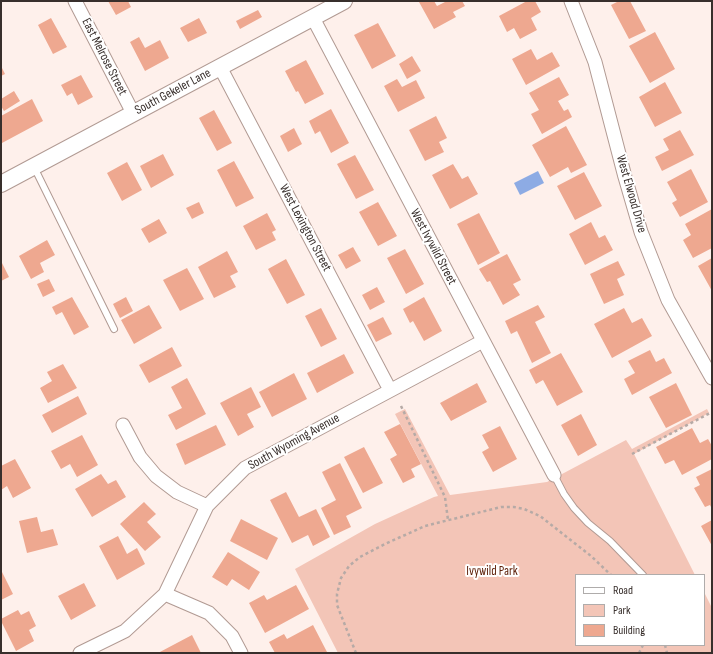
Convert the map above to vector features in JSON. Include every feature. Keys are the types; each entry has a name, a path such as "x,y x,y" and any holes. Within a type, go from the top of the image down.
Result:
{"street":[{"name":"East Melrose Street","path":"75,1 133,114"},
{"name":"South Gekeler Lane","path":"1,184 344,1"},
{"name":"West Elwood Drive","path":"571,1 595,62 641,232 668,300 712,378"},
{"name":"West Ivywild Street","path":"313,18 554,476"},
{"name":"West Lexington Street","path":"220,67 390,390"},
{"name":"South Wyoming Avenue","path":"80,653 125,630 165,594 207,506 245,468 483,341"},
{"path":"123,425 140,457 156,476 177,492 207,506"},
{"path":"165,594 209,614 232,636 241,653"}],"lane":[{"path":"34,166 114,329"},
{"path":"554,476 574,508 588,523 610,541 642,574"}],"path":[{"path":"400,406 445,497 448,520"},
{"path":"632,454 712,412"},
{"path":"356,653 337,606 337,594 345,572 349,566 360,557 425,526 501,507 514,506 540,516 591,556 610,574"}],"green space":[{"name":"Ivywild Park","path":"405,409 450,495 547,482 626,440 632,449 707,409 709,413 634,454 694,574 575,574 575,646 705,646 705,594 712,608 712,653 338,653 295,569 375,524 438,496 395,414"}],"water":[{"path":"538,171 544,183 520,195 514,183"}],"building":[{"path":"108,1 128,1 131,7 116,15"},
{"path":"434,1 437,6 447,1 462,1 465,6 453,12 456,17 434,29 419,2"},
{"path":"527,1 535,1 541,12 531,18 537,30 520,39 514,28 507,32 499,16"},
{"path":"619,1 630,1 646,31 629,39 611,5"},
{"path":"258,10 262,17 240,29 236,21"},
{"path":"51,18 67,47 53,54 38,25"},
{"path":"199,18 207,33 188,42 180,28"},
{"path":"378,23 396,56 372,69 354,35"},
{"path":"655,32 675,69 650,83 629,46"},
{"path":"139,37 145,48 160,40 169,58 145,71 130,42"},
{"path":"531,49 537,60 552,52 560,66 526,85 512,59"},
{"path":"412,56 421,71 407,79 399,64"},
{"path":"306,60 324,94 305,104 298,91 296,92 285,71"},
{"path":"1,66 5,74 1,76"},
{"path":"81,75 93,97 78,105 72,93 67,96 61,85"},
{"path":"559,77 569,95 558,101 564,111 568,109 572,117 542,134 531,114 539,110 529,93"},
{"path":"397,79 402,87 416,80 425,98 398,112 384,86"},
{"path":"665,82 682,113 655,127 639,97"},
{"path":"14,91 20,101 4,111 1,106 1,99"},
{"path":"32,99 43,121 2,143 1,116"},
{"path":"331,109 349,143 331,153 320,131 315,134 309,121"},
{"path":"214,110 232,143 217,151 199,118"},
{"path":"436,116 447,138 439,142 444,152 425,161 409,130"},
{"path":"566,126 587,165 571,173 568,167 550,177 532,145"},
{"path":"294,128 302,144 288,152 280,136"},
{"path":"680,130 694,155 662,171 655,157 669,150 663,139"},
{"path":"163,154 174,175 151,188 140,166"},
{"path":"355,155 374,190 356,199 337,164"},
{"path":"234,161 254,198 236,207 217,170"},
{"path":"127,162 142,190 122,201 107,173"},
{"path":"453,164 462,179 468,176 478,194 450,209 432,175"},
{"path":"691,169 708,202 680,217 672,203 677,200 667,182"},
{"path":"584,172 602,206 575,220 557,186"},
{"path":"199,202 204,213 192,219 186,208"},
{"path":"378,202 397,236 378,246 359,212"},
{"path":"712,209 712,248 693,258 683,240 691,235 685,224"},
{"path":"267,213 276,230 272,232 276,240 256,250 243,226"},
{"path":"479,213 500,253 478,265 457,224"},
{"path":"159,219 167,233 149,243 141,229"},
{"path":"591,222 599,238 605,235 613,250 585,265 569,234"},
{"path":"47,240 55,255 40,263 44,272 31,279 19,256"},
{"path":"353,247 361,261 346,269 338,255"},
{"path":"405,249 424,284 406,294 387,258"},
{"path":"227,251 238,272 230,276 236,287 214,298 198,267"},
{"path":"507,254 521,280 513,284 520,295 503,305 490,281 487,282 479,269"},
{"path":"712,258 712,291 698,266"},
{"path":"286,259 305,295 287,304 268,269"},
{"path":"1,261 9,277 1,281"},
{"path":"618,261 625,275 617,279 624,295 604,304 590,274"},
{"path":"187,268 204,299 180,311 163,280"},
{"path":"49,279 55,291 43,297 37,284"},
{"path":"377,287 385,302 370,310 362,295"},
{"path":"72,297 89,327 74,335 62,312 56,315 52,307"},
{"path":"126,297 133,311 120,318 113,304"},
{"path":"424,297 442,331 424,341 413,321 410,323 403,309"},
{"path":"149,305 162,328 134,344 121,320"},
{"path":"538,305 545,317 535,322 551,353 532,363 517,331 511,334 505,321"},
{"path":"321,308 337,339 321,347 305,316"},
{"path":"624,308 632,323 642,318 652,336 612,358 594,324"},
{"path":"383,317 392,334 376,342 367,325"},
{"path":"172,347 182,366 149,383 139,365"},
{"path":"650,350 656,362 664,358 672,373 632,395 624,379 635,373 628,361"},
{"path":"561,353 583,392 557,406 543,380 536,384 529,370"},
{"path":"344,354 354,373 317,393 307,373"},
{"path":"63,364 77,388 48,403 40,388 52,381 47,372"},
{"path":"294,373 307,399 272,417 259,392"},
{"path":"187,378 206,414 176,430 168,415 182,408 171,387"},
{"path":"477,383 487,402 451,421 440,403"},
{"path":"676,383 692,415 666,428 649,397"},
{"path":"251,387 261,407 247,414 254,427 238,436 220,403"},
{"path":"78,396 87,414 52,433 42,415"},
{"path":"581,414 597,445 578,456 561,425"},
{"path":"400,424 421,464 411,469 415,477 403,483 390,459 397,455 384,432"},
{"path":"216,425 226,445 185,465 176,444"},
{"path":"500,426 517,459 493,472 482,452 489,448 482,435"},
{"path":"692,428 700,443 708,439 712,446 712,459 682,475 674,460 665,464 656,447"},
{"path":"82,435 98,465 77,477 70,464 61,469 51,451"},
{"path":"364,447 383,483 363,493 344,457"},
{"path":"15,459 31,488 13,498 7,486 1,490 1,466"},
{"path":"340,463 362,508 346,516 351,527 334,535 321,508 336,500 322,472"},
{"path":"712,469 712,509 710,505 705,507 694,488 700,485 696,477"},
{"path":"101,474 108,484 116,480 126,497 92,517 75,489"},
{"path":"286,492 299,517 316,509 330,537 313,546 308,535 292,543 270,500"},
{"path":"144,502 156,514 147,522 161,537 145,551 120,524"},
{"path":"37,517 41,532 53,529 58,545 27,553 19,521"},
{"path":"241,519 278,538 267,560 230,541"},
{"path":"712,520 712,546 701,526"},
{"path":"118,536 127,554 137,548 145,564 117,580 99,546"},
{"path":"228,552 260,572 249,590 232,579 227,586 212,577"},
{"path":"1,570 13,594 1,600"},
{"path":"84,583 96,606 71,620 58,596"},
{"path":"296,585 309,609 265,633 249,603 264,595 267,600"},
{"path":"18,610 21,615 29,611 36,626 29,630 34,641 16,651 1,619"},
{"path":"313,625 327,652 275,653 269,642 284,634 287,639"},
{"path":"192,635 201,653 158,653"}]}
